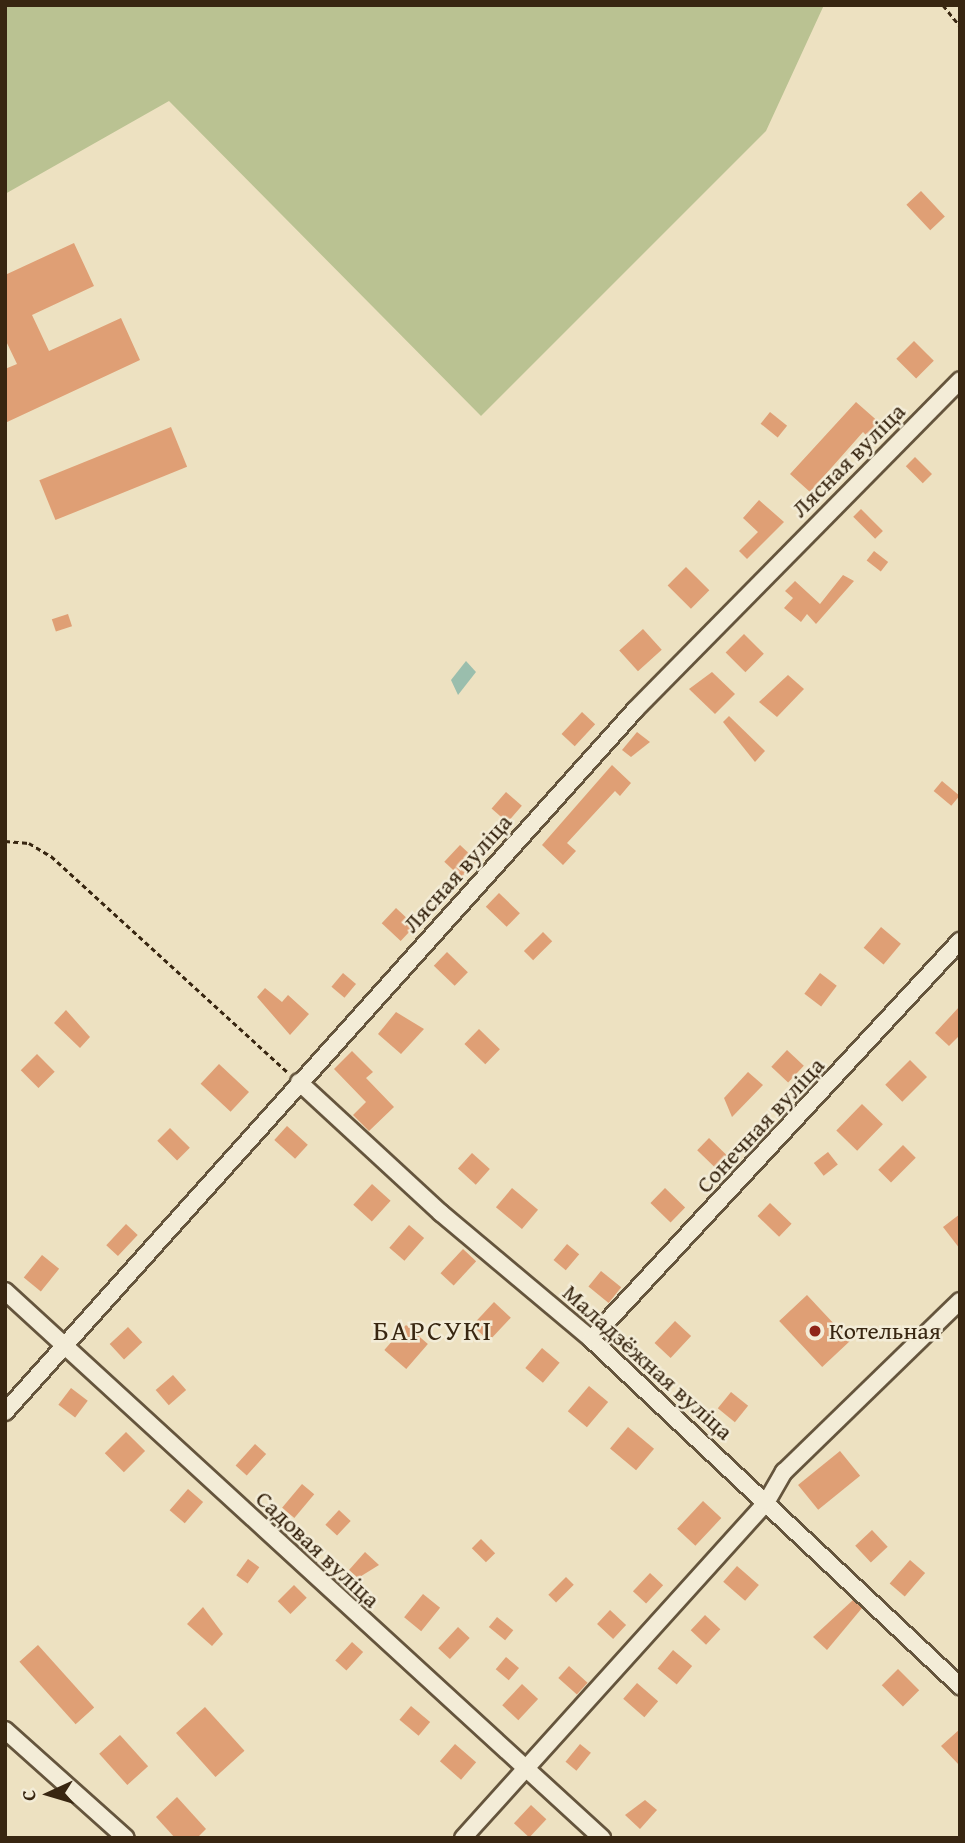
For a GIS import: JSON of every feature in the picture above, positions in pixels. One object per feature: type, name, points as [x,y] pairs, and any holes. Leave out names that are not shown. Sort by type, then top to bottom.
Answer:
[{"type":"street","name":"Лясная вуліца","points":[[5,1412],[635,710],[960,380]]},
{"type":"street","name":"Сонечная вуліца","points":[[591,1339],[960,941]]},
{"type":"street","name":"Маладзёжная вуліца","points":[[299,1082],[441,1213],[591,1339],[767,1501],[960,1686]]},
{"type":"street","name":"Садовая вуліца","points":[[5,1291],[602,1838]]},
{"type":"street","points":[[463,1838],[767,1501],[784,1472],[960,1301]]},
{"type":"street","points":[[5,1730],[126,1838]]},
{"type":"path","points":[[943,5],[960,26]]},
{"type":"path","points":[[5,841],[29,843],[51,856],[299,1082]]},
{"type":"shaded area","points":[[5,5],[824,5],[766,131],[481,416],[169,101],[5,194]]},
{"type":"shaded area","points":[[466,661],[476,672],[458,695],[451,680]]},
{"type":"building","points":[[921,191],[945,217],[930,230],[906,205]]},
{"type":"building","points":[[74,243],[94,286],[32,315],[49,351],[121,318],[140,360],[5,423],[5,369],[17,364],[5,339],[5,275]]},
{"type":"building","points":[[914,341],[934,361],[916,378],[896,359]]},
{"type":"building","points":[[856,402],[881,424],[869,438],[863,432],[810,492],[790,474]]},
{"type":"building","points":[[770,412],[787,426],[778,438],[761,424]]},
{"type":"building","points":[[171,427],[187,467],[55,520],[39,480]]},
{"type":"building","points":[[915,457],[932,474],[923,483],[906,466]]},
{"type":"building","points":[[759,500],[784,522],[747,559],[739,551],[758,532],[743,518]]},
{"type":"building","points":[[861,509],[883,531],[875,539],[853,517]]},
{"type":"building","points":[[874,551],[888,562],[881,572],[867,560]]},
{"type":"building","points":[[686,567],[709,590],[691,609],[668,585]]},
{"type":"building","points":[[843,575],[854,581],[816,624],[807,614],[801,622],[784,608],[793,598],[785,591],[795,581],[820,604]]},
{"type":"building","points":[[68,614],[72,626],[56,632],[52,619]]},
{"type":"building","points":[[643,629],[662,650],[638,671],[619,650]]},
{"type":"building","points":[[744,634],[764,654],[745,672],[726,652]]},
{"type":"building","points":[[712,672],[735,694],[715,714],[689,689]]},
{"type":"building","points":[[788,675],[804,689],[777,717],[759,702]]},
{"type":"building","points":[[582,712],[595,724],[575,746],[562,734]]},
{"type":"building","points":[[729,716],[765,751],[755,762],[723,722]]},
{"type":"building","points":[[637,732],[650,742],[631,757],[622,750]]},
{"type":"building","points":[[612,765],[631,783],[620,796],[615,791],[567,843],[576,851],[563,865],[542,845]]},
{"type":"building","points":[[942,781],[960,796],[951,806],[934,791]]},
{"type":"building","points":[[506,792],[522,806],[507,822],[492,809]]},
{"type":"building","points":[[460,845],[477,861],[461,878],[444,862]]},
{"type":"building","points":[[499,893],[520,913],[507,927],[486,907]]},
{"type":"building","points":[[396,908],[415,926],[401,941],[382,923]]},
{"type":"building","points":[[881,927],[901,944],[884,964],[864,948]]},
{"type":"building","points":[[543,932],[552,941],[533,960],[524,951]]},
{"type":"building","points":[[447,952],[468,972],[455,986],[434,966]]},
{"type":"building","points":[[343,973],[356,984],[344,998],[331,987]]},
{"type":"building","points":[[820,973],[837,986],[821,1006],[804,994]]},
{"type":"building","points":[[265,988],[282,1002],[288,995],[309,1014],[290,1035],[257,997]]},
{"type":"building","points":[[960,1006],[960,1035],[949,1046],[935,1033]]},
{"type":"building","points":[[66,1010],[90,1037],[80,1048],[54,1023]]},
{"type":"building","points":[[396,1012],[424,1029],[401,1054],[378,1034]]},
{"type":"building","points":[[479,1029],[500,1049],[485,1064],[464,1044]]},
{"type":"building","points":[[787,1050],[804,1066],[788,1083],[771,1067]]},
{"type":"building","points":[[352,1051],[373,1072],[366,1078],[394,1107],[369,1131],[353,1115],[366,1102],[334,1069]]},
{"type":"building","points":[[37,1054],[55,1072],[38,1088],[21,1070]]},
{"type":"building","points":[[910,1060],[927,1077],[902,1102],[885,1085]]},
{"type":"building","points":[[219,1064],[249,1092],[231,1112],[201,1084]]},
{"type":"building","points":[[748,1072],[763,1085],[732,1117],[724,1098]]},
{"type":"building","points":[[862,1104],[883,1124],[857,1151],[836,1131]]},
{"type":"building","points":[[287,1126],[308,1145],[295,1159],[274,1140]]},
{"type":"building","points":[[170,1128],[190,1148],[177,1161],[157,1141]]},
{"type":"building","points":[[709,1138],[729,1157],[717,1170],[697,1150]]},
{"type":"building","points":[[903,1145],[916,1158],[891,1182],[878,1170]]},
{"type":"building","points":[[828,1152],[838,1165],[824,1176],[814,1163]]},
{"type":"building","points":[[472,1153],[490,1169],[476,1185],[458,1169]]},
{"type":"building","points":[[372,1184],[391,1201],[372,1222],[353,1205]]},
{"type":"building","points":[[512,1188],[538,1210],[522,1229],[496,1207]]},
{"type":"building","points":[[665,1188],[685,1207],[671,1223],[650,1203]]},
{"type":"building","points":[[770,1203],[792,1224],[779,1237],[757,1216]]},
{"type":"building","points":[[960,1214],[960,1249],[943,1227]]},
{"type":"building","points":[[126,1224],[138,1235],[118,1256],[106,1245]]},
{"type":"building","points":[[409,1225],[424,1238],[404,1261],[389,1248]]},
{"type":"building","points":[[567,1244],[579,1254],[566,1270],[554,1260]]},
{"type":"building","points":[[463,1249],[476,1261],[454,1285],[440,1273]]},
{"type":"building","points":[[42,1255],[59,1269],[41,1291],[24,1278]]},
{"type":"building","points":[[601,1271],[621,1287],[609,1303],[588,1287]]},
{"type":"building","name":"Котельная","points":[[807,1295],[850,1341],[822,1367],[779,1321]]},
{"type":"building","points":[[494,1302],[511,1318],[489,1341],[472,1325]]},
{"type":"building","points":[[675,1321],[691,1336],[671,1358],[655,1343]]},
{"type":"building","points":[[406,1325],[428,1344],[406,1369],[384,1350]]},
{"type":"building","points":[[128,1327],[142,1342],[124,1359],[110,1344]]},
{"type":"building","points":[[542,1348],[560,1363],[543,1383],[525,1368]]},
{"type":"building","points":[[173,1375],[186,1390],[169,1405],[156,1390]]},
{"type":"building","points":[[589,1386],[608,1402],[587,1427],[568,1411]]},
{"type":"building","points":[[71,1388],[88,1401],[75,1417],[58,1405]]},
{"type":"building","points":[[731,1392],[748,1406],[735,1422],[718,1408]]},
{"type":"building","points":[[628,1427],[654,1449],[636,1470],[610,1448]]},
{"type":"building","points":[[126,1432],[145,1451],[124,1472],[105,1453]]},
{"type":"building","points":[[255,1444],[266,1454],[247,1476],[236,1466]]},
{"type":"building","points":[[840,1451],[860,1476],[818,1510],[798,1485]]},
{"type":"building","points":[[302,1484],[314,1494],[294,1518],[282,1508]]},
{"type":"building","points":[[188,1489],[203,1502],[185,1523],[170,1510]]},
{"type":"building","points":[[703,1501],[721,1518],[695,1546],[677,1529]]},
{"type":"building","points":[[339,1510],[351,1521],[337,1536],[325,1525]]},
{"type":"building","points":[[872,1530],[888,1547],[871,1563],[855,1546]]},
{"type":"building","points":[[481,1539],[495,1553],[486,1562],[472,1548]]},
{"type":"building","points":[[365,1552],[379,1565],[358,1578],[349,1570]]},
{"type":"building","points":[[248,1559],[259,1567],[248,1583],[236,1575]]},
{"type":"building","points":[[910,1560],[925,1573],[905,1597],[890,1583]]},
{"type":"building","points":[[737,1566],[759,1585],[745,1601],[723,1582]]},
{"type":"building","points":[[650,1573],[663,1585],[646,1604],[633,1591]]},
{"type":"building","points":[[566,1577],[574,1585],[556,1602],[548,1595]]},
{"type":"building","points":[[294,1585],[307,1598],[290,1614],[278,1601]]},
{"type":"building","points":[[423,1594],[440,1608],[421,1631],[404,1617]]},
{"type":"building","points":[[853,1600],[862,1608],[827,1650],[813,1637]]},
{"type":"building","points":[[203,1607],[223,1634],[212,1646],[187,1624]]},
{"type":"building","points":[[610,1610],[626,1625],[613,1639],[597,1624]]},
{"type":"building","points":[[705,1615],[720,1629],[706,1645],[691,1630]]},
{"type":"building","points":[[497,1617],[513,1630],[505,1640],[489,1627]]},
{"type":"building","points":[[458,1627],[470,1638],[450,1659],[438,1648]]},
{"type":"building","points":[[352,1642],[363,1652],[346,1671],[335,1661]]},
{"type":"building","points":[[38,1645],[94,1707],[76,1724],[19,1662]]},
{"type":"building","points":[[673,1650],[692,1666],[677,1684],[658,1668]]},
{"type":"building","points":[[506,1657],[519,1668],[509,1680],[496,1669]]},
{"type":"building","points":[[569,1666],[588,1683],[577,1695],[558,1678]]},
{"type":"building","points":[[898,1669],[919,1690],[903,1706],[882,1685]]},
{"type":"building","points":[[637,1683],[658,1701],[644,1717],[623,1699]]},
{"type":"building","points":[[522,1684],[538,1699],[518,1720],[502,1705]]},
{"type":"building","points":[[411,1706],[430,1722],[419,1736],[399,1720]]},
{"type":"building","points":[[205,1707],[244,1751],[215,1777],[176,1733]]},
{"type":"building","points":[[960,1729],[960,1766],[941,1746]]},
{"type":"building","points":[[120,1735],[148,1766],[127,1785],[99,1754]]},
{"type":"building","points":[[455,1744],[476,1762],[461,1780],[440,1761]]},
{"type":"building","points":[[580,1744],[591,1753],[576,1771],[566,1762]]},
{"type":"building","points":[[177,1797],[206,1829],[197,1838],[175,1838],[156,1817]]},
{"type":"building","points":[[645,1800],[657,1810],[640,1829],[625,1815]]},
{"type":"building","points":[[531,1805],[546,1819],[529,1838],[514,1823]]},
{"type":"place","name":"Котельная","points":[[815,1331]]},
{"type":"district","name":"БАРСУКІ","points":[[433,1330]]}]
